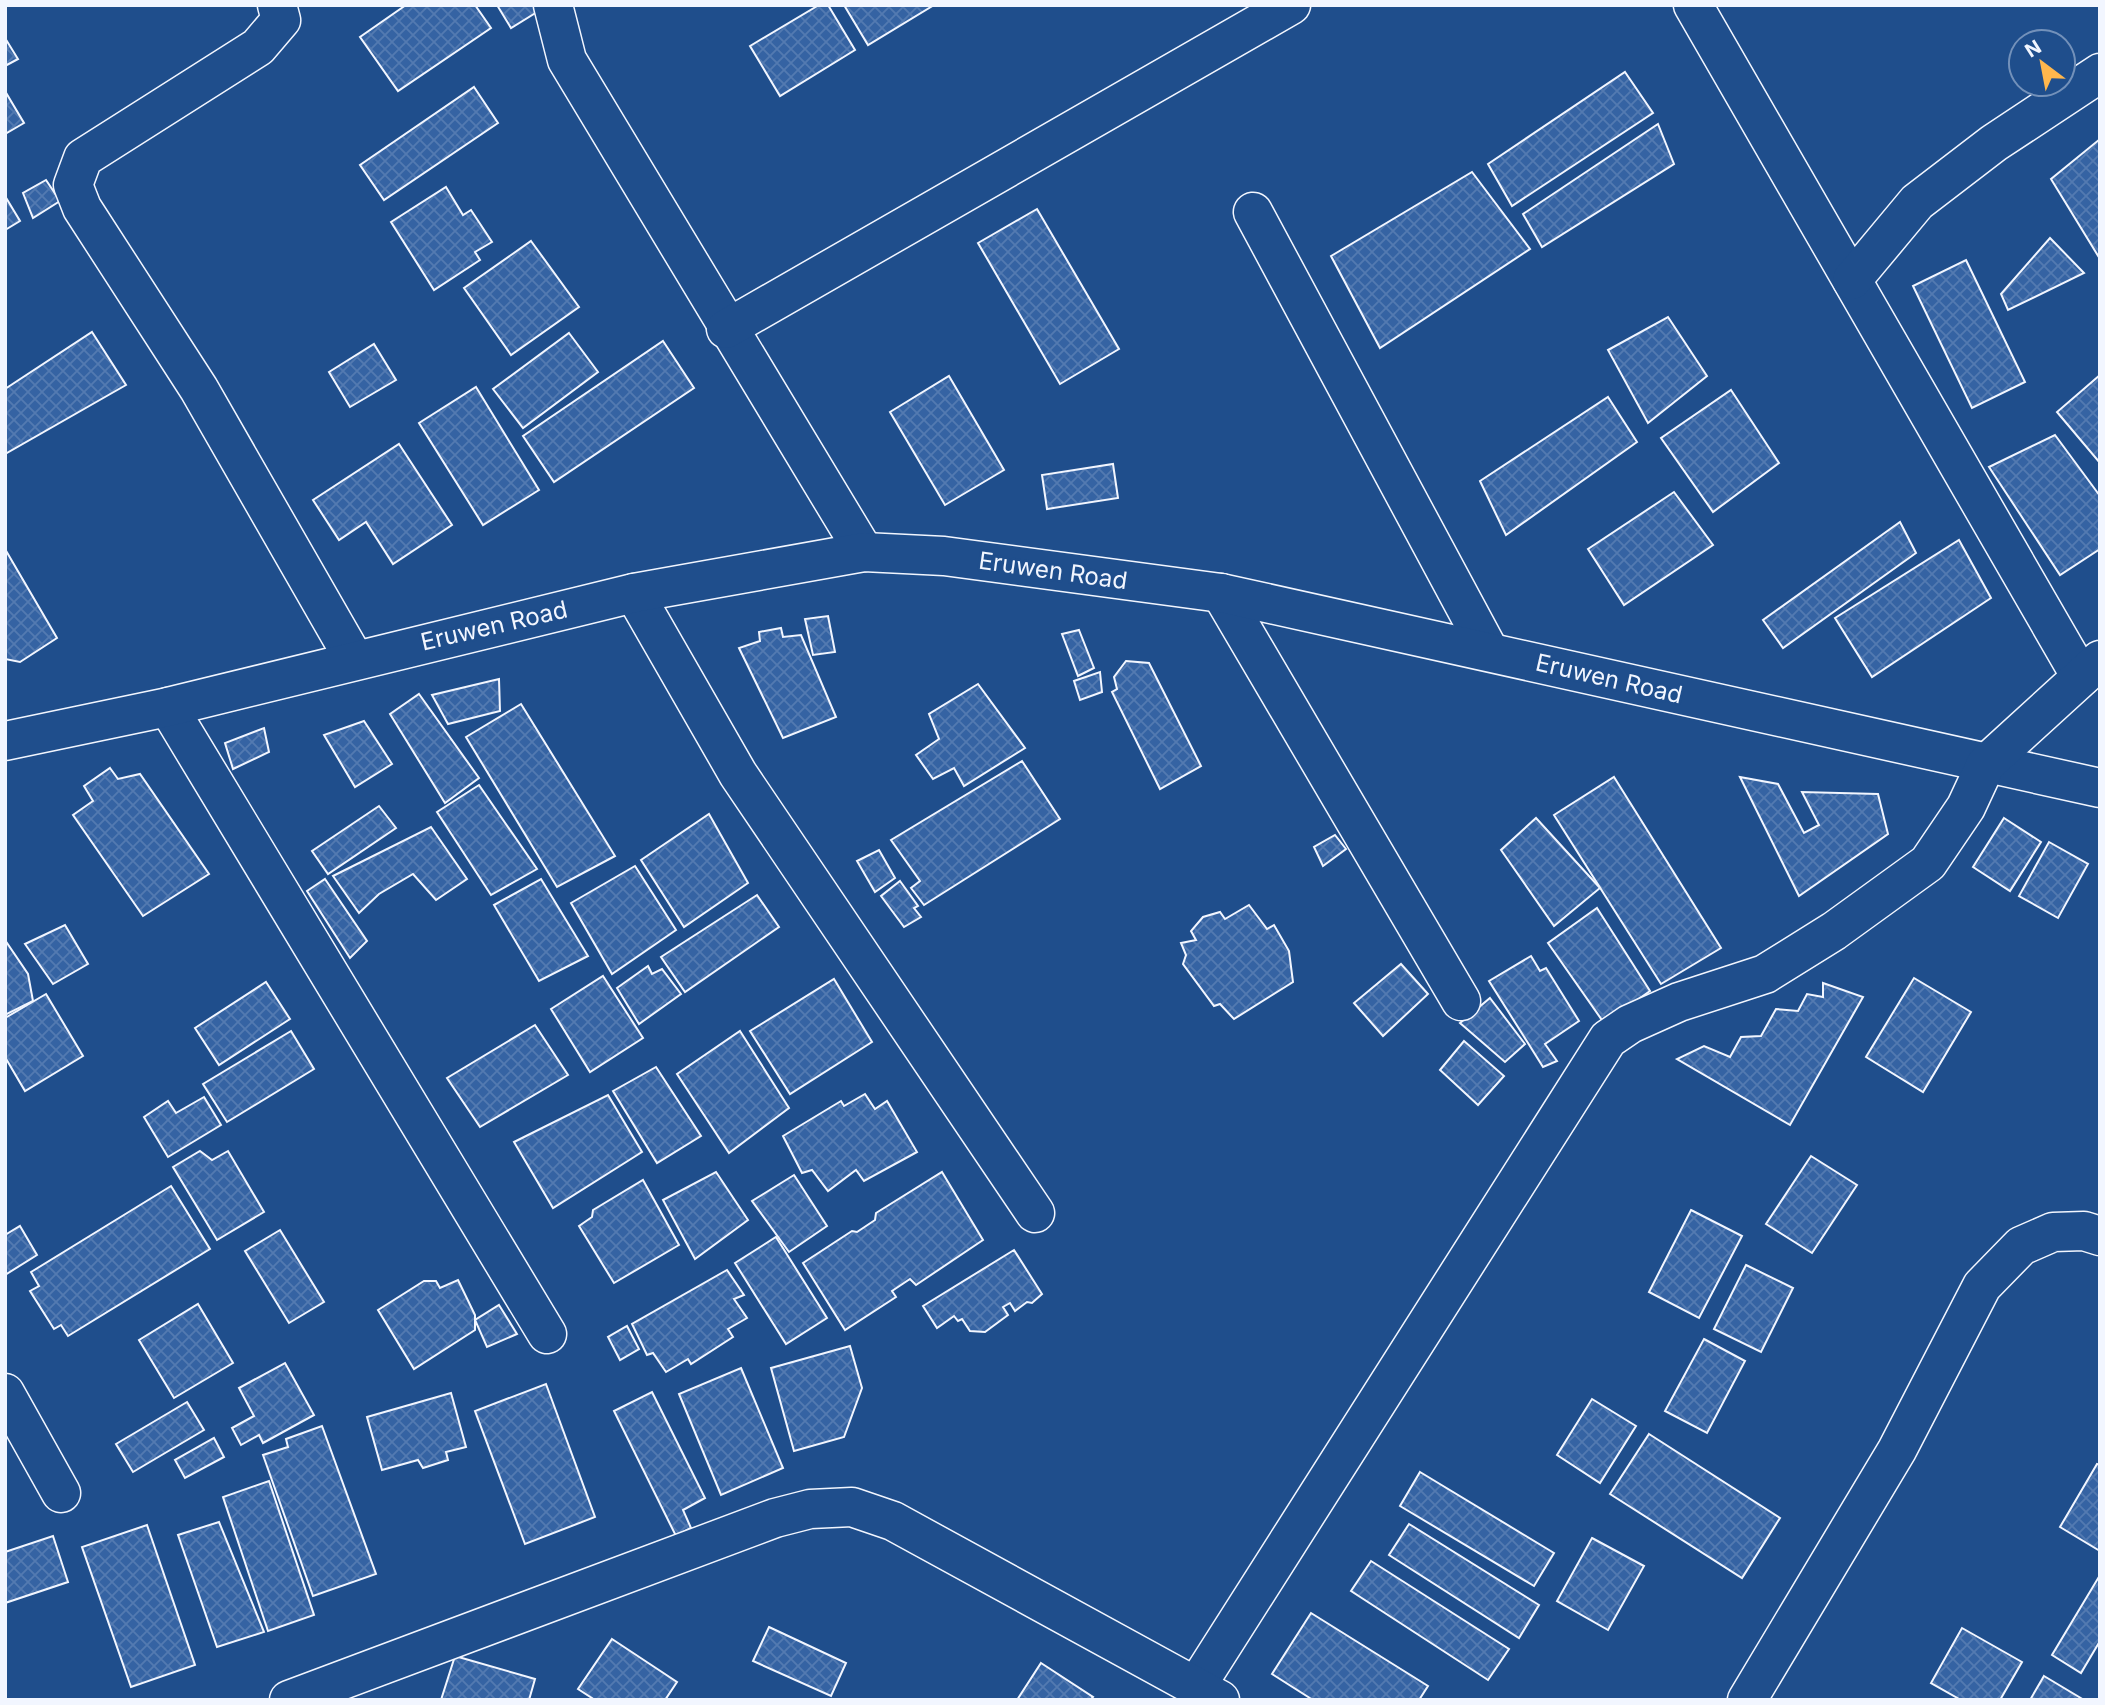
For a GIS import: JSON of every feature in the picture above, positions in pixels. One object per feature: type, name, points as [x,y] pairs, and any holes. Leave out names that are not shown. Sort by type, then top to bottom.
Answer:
[{"type":"street","points":[[277,5],[281,20],[258,47],[83,158],[73,185],[82,208],[199,389],[355,659]]},
{"type":"street","points":[[554,5],[568,60],[726,329],[864,552]]},
{"type":"street","points":[[726,329],[1291,5]]},
{"type":"street","points":[[289,1700],[775,1518],[810,1509],[852,1507],[893,1521],[1208,1692],[1608,1039],[1630,1024],[1679,1003],[1765,974],[1834,931],[1928,863],[1966,807],[1986,764],[2090,668],[1852,279],[1693,5]]},
{"type":"street","points":[[1852,279],[1917,202],[1994,143],[2100,73]]},
{"type":"street","points":[[1253,212],[1489,651]]},
{"type":"street","name":"Eruwen Road","points":[[5,741],[168,707],[355,659],[634,593],[864,552],[944,556],[1221,593],[2100,788]]},
{"type":"street","points":[[634,593],[738,774],[1035,1213]]},
{"type":"street","points":[[1221,593],[1461,1001]]},
{"type":"street","points":[[168,707],[547,1334]]},
{"type":"street","points":[[1747,1700],[1897,1450],[1982,1286],[2021,1246],[2053,1232],[2084,1231],[2100,1236]]},
{"type":"street","points":[[5,1393],[61,1493]]},
{"type":"building","points":[[406,5],[475,5],[491,28],[398,91],[360,37]]},
{"type":"building","points":[[497,5],[540,5],[542,9],[511,28]]},
{"type":"building","points":[[819,5],[828,5],[855,50],[780,96],[750,46]]},
{"type":"building","points":[[844,5],[934,5],[868,45]]},
{"type":"building","points":[[5,38],[18,59],[5,66]]},
{"type":"building","points":[[1625,72],[1653,113],[1512,206],[1488,164]]},
{"type":"building","points":[[474,87],[498,123],[384,200],[360,165]]},
{"type":"building","points":[[5,91],[24,123],[5,134]]},
{"type":"building","points":[[1658,124],[1674,164],[1542,247],[1523,214]]},
{"type":"building","points":[[2100,139],[2100,259],[2051,179]]},
{"type":"building","points":[[1472,172],[1530,249],[1380,348],[1331,256]]},
{"type":"building","points":[[46,180],[60,201],[33,218],[23,193]]},
{"type":"building","points":[[446,187],[463,215],[471,210],[492,242],[475,252],[480,260],[434,290],[391,222]]},
{"type":"building","points":[[5,196],[20,221],[5,230]]},
{"type":"building","points":[[1037,209],[1119,349],[1060,384],[978,243]]},
{"type":"building","points":[[2050,238],[2084,273],[2008,310],[2001,294]]},
{"type":"building","points":[[531,241],[579,307],[511,355],[464,288]]},
{"type":"building","points":[[1966,260],[2025,382],[1972,408],[1913,286]]},
{"type":"building","points":[[1668,317],[1707,376],[1648,423],[1608,350]]},
{"type":"building","points":[[92,332],[126,385],[5,454],[5,389]]},
{"type":"building","points":[[569,333],[598,372],[523,428],[493,389]]},
{"type":"building","points":[[663,341],[694,388],[554,482],[523,436]]},
{"type":"building","points":[[374,344],[396,380],[350,407],[329,372]]},
{"type":"building","points":[[2100,375],[2100,463],[2057,412]]},
{"type":"building","points":[[949,376],[1004,470],[945,505],[890,412]]},
{"type":"building","points":[[476,387],[539,490],[483,525],[419,423]]},
{"type":"building","points":[[1731,390],[1779,463],[1713,512],[1661,438]]},
{"type":"building","points":[[1608,397],[1637,442],[1506,535],[1480,481]]},
{"type":"building","points":[[2055,435],[2100,496],[2100,549],[2060,575],[1989,467]]},
{"type":"building","points":[[399,444],[452,525],[393,564],[366,522],[339,540],[313,500]]},
{"type":"building","points":[[1113,464],[1118,498],[1047,509],[1042,475]]},
{"type":"building","points":[[1674,492],[1713,545],[1624,605],[1588,549]]},
{"type":"building","points":[[1900,522],[1916,553],[1783,648],[1763,620]]},
{"type":"building","points":[[1959,540],[1991,598],[1872,677],[1835,618]]},
{"type":"building","points":[[5,549],[57,638],[20,662],[5,659]]},
{"type":"building","points":[[828,616],[835,652],[813,655],[805,619]]},
{"type":"building","points":[[781,628],[783,637],[801,635],[836,717],[783,738],[739,648],[760,641],[759,632]]},
{"type":"building","points":[[1079,630],[1094,668],[1078,676],[1062,634]]},
{"type":"building","points":[[1126,661],[1149,663],[1201,766],[1160,789],[1112,692],[1117,689],[1114,677]]},
{"type":"building","points":[[1100,672],[1102,692],[1080,700],[1074,681]]},
{"type":"building","points":[[499,679],[500,711],[448,724],[432,695]]},
{"type":"building","points":[[978,684],[1025,748],[964,786],[954,768],[933,779],[916,755],[939,739],[929,714]]},
{"type":"building","points":[[419,694],[479,778],[445,803],[390,714]]},
{"type":"building","points":[[521,704],[615,856],[557,887],[466,737]]},
{"type":"building","points":[[364,721],[392,764],[355,787],[324,735]]},
{"type":"building","points":[[264,728],[269,752],[233,769],[225,743]]},
{"type":"building","points":[[1022,761],[1060,819],[924,905],[911,888],[920,881],[891,840]]},
{"type":"building","points":[[110,768],[118,779],[140,774],[209,874],[143,916],[73,815],[93,801],[84,786]]},
{"type":"building","points":[[1614,777],[1721,948],[1661,984],[1554,815]]},
{"type":"building","points":[[1740,777],[1778,784],[1804,833],[1819,825],[1802,792],[1878,794],[1888,834],[1799,896]]},
{"type":"building","points":[[479,785],[537,869],[491,895],[437,812]]},
{"type":"building","points":[[379,806],[396,828],[328,874],[312,851]]},
{"type":"building","points":[[709,814],[748,883],[684,927],[641,860]]},
{"type":"building","points":[[1536,818],[1600,888],[1554,926],[1501,850]]},
{"type":"building","points":[[2004,818],[2041,842],[2010,891],[1973,867]]},
{"type":"building","points":[[431,827],[467,879],[436,900],[413,874],[379,894],[359,913],[333,876]]},
{"type":"building","points":[[1335,835],[1346,849],[1323,866],[1314,847]]},
{"type":"building","points":[[2049,842],[2088,864],[2058,918],[2019,896]]},
{"type":"building","points":[[879,850],[895,878],[875,892],[857,861]]},
{"type":"building","points":[[635,866],[676,930],[612,974],[571,903]]},
{"type":"building","points":[[325,879],[367,941],[350,958],[307,891]]},
{"type":"building","points":[[541,879],[588,956],[539,981],[494,905]]},
{"type":"building","points":[[900,881],[918,906],[914,908],[921,917],[904,927],[881,896]]},
{"type":"building","points":[[757,895],[779,927],[685,992],[661,957]]},
{"type":"building","points":[[1249,905],[1267,929],[1274,925],[1289,951],[1293,982],[1234,1019],[1220,1004],[1214,1006],[1183,964],[1186,955],[1181,943],[1196,940],[1191,931],[1203,917],[1220,912],[1225,919]]},
{"type":"building","points":[[1597,908],[1650,991],[1604,1023],[1548,943]]},
{"type":"building","points":[[65,925],[88,964],[53,984],[25,944]]},
{"type":"building","points":[[5,940],[28,974],[33,1001],[5,1015]]},
{"type":"building","points":[[1531,956],[1540,971],[1546,968],[1579,1021],[1545,1044],[1557,1061],[1543,1067],[1489,981]]},
{"type":"building","points":[[1401,964],[1428,994],[1383,1036],[1354,1003]]},
{"type":"building","points":[[648,966],[652,974],[662,969],[681,994],[639,1024],[617,988]]},
{"type":"building","points":[[603,976],[643,1038],[590,1072],[551,1009]]},
{"type":"building","points":[[1914,978],[1971,1012],[1923,1092],[1866,1057]]},
{"type":"building","points":[[834,979],[872,1042],[790,1094],[750,1031]]},
{"type":"building","points":[[266,982],[290,1019],[219,1065],[195,1028]]},
{"type":"building","points":[[1823,983],[1863,997],[1790,1125],[1677,1059],[1704,1046],[1730,1057],[1741,1037],[1761,1036],[1776,1009],[1798,1011],[1807,994],[1823,997]]},
{"type":"building","points":[[46,994],[83,1056],[25,1091],[5,1057],[5,1018]]},
{"type":"building","points":[[1490,998],[1525,1044],[1505,1062],[1460,1023]]},
{"type":"building","points":[[535,1025],[568,1075],[480,1127],[447,1078]]},
{"type":"building","points":[[291,1031],[314,1069],[227,1122],[203,1084]]},
{"type":"building","points":[[740,1031],[789,1108],[729,1153],[677,1074]]},
{"type":"building","points":[[1464,1041],[1504,1076],[1478,1105],[1440,1070]]},
{"type":"building","points":[[656,1067],[701,1136],[657,1163],[613,1091]]},
{"type":"building","points":[[865,1094],[875,1109],[887,1101],[917,1152],[864,1181],[856,1170],[828,1191],[812,1170],[802,1173],[783,1136],[841,1101],[844,1106]]},
{"type":"building","points":[[608,1095],[642,1152],[553,1208],[514,1142]]},
{"type":"building","points":[[204,1097],[221,1125],[168,1157],[144,1117],[168,1101],[176,1113]]},
{"type":"building","points":[[200,1151],[212,1160],[228,1151],[264,1212],[217,1240],[173,1167]]},
{"type":"building","points":[[1811,1156],[1857,1185],[1812,1253],[1766,1224]]},
{"type":"building","points":[[716,1172],[748,1220],[695,1259],[663,1200]]},
{"type":"building","points":[[942,1172],[983,1240],[916,1285],[910,1279],[892,1291],[896,1297],[845,1330],[803,1263],[852,1231],[857,1232],[875,1220],[876,1213]]},
{"type":"building","points":[[794,1175],[827,1226],[789,1252],[752,1201]]},
{"type":"building","points":[[643,1180],[679,1245],[614,1283],[579,1226],[592,1217],[593,1210]]},
{"type":"building","points":[[171,1186],[210,1249],[68,1336],[61,1325],[54,1329],[30,1291],[39,1286],[31,1272]]},
{"type":"building","points":[[1691,1210],[1742,1236],[1699,1318],[1649,1292]]},
{"type":"building","points":[[20,1226],[37,1255],[5,1275],[5,1235]]},
{"type":"building","points":[[280,1230],[324,1302],[289,1323],[245,1251]]},
{"type":"building","points":[[776,1237],[827,1318],[786,1344],[735,1263]]},
{"type":"building","points":[[1014,1250],[1042,1294],[1032,1303],[1027,1302],[1015,1311],[1010,1303],[1003,1307],[1008,1315],[985,1332],[970,1331],[962,1319],[958,1321],[954,1316],[937,1328],[923,1306]]},
{"type":"building","points":[[1746,1265],[1793,1288],[1761,1352],[1714,1329]]},
{"type":"building","points":[[727,1270],[744,1295],[734,1299],[747,1318],[728,1329],[733,1337],[691,1364],[688,1359],[666,1372],[653,1353],[647,1355],[632,1324]]},
{"type":"building","points":[[458,1280],[475,1315],[475,1330],[414,1369],[378,1310],[424,1281],[436,1281],[440,1288]]},
{"type":"building","points":[[198,1304],[233,1363],[174,1398],[139,1340]]},
{"type":"building","points":[[499,1305],[517,1334],[487,1347],[475,1320]]},
{"type":"building","points":[[627,1326],[639,1349],[620,1360],[608,1337]]},
{"type":"building","points":[[1704,1339],[1745,1361],[1707,1433],[1665,1411]]},
{"type":"building","points":[[850,1346],[862,1388],[844,1437],[794,1451],[771,1368]]},
{"type":"building","points":[[285,1363],[314,1415],[263,1443],[259,1435],[241,1445],[232,1428],[254,1416],[239,1388]]},
{"type":"building","points":[[741,1368],[783,1468],[721,1495],[679,1394]]},
{"type":"building","points":[[546,1384],[595,1517],[525,1544],[475,1411]]},
{"type":"building","points":[[652,1392],[705,1498],[683,1510],[691,1528],[676,1536],[614,1411]]},
{"type":"building","points":[[451,1393],[466,1447],[446,1452],[448,1460],[423,1468],[418,1460],[382,1470],[367,1417]]},
{"type":"building","points":[[1592,1399],[1636,1426],[1600,1483],[1557,1455]]},
{"type":"building","points":[[187,1402],[204,1430],[133,1472],[116,1444]]},
{"type":"building","points":[[322,1426],[376,1574],[313,1596],[263,1455],[288,1447],[286,1439]]},
{"type":"building","points":[[1649,1434],[1780,1518],[1742,1578],[1610,1494]]},
{"type":"building","points":[[214,1438],[224,1457],[185,1478],[175,1460]]},
{"type":"building","points":[[2097,1464],[2100,1465],[2100,1551],[2060,1527]]},
{"type":"building","points":[[1420,1472],[1554,1553],[1534,1586],[1400,1506]]},
{"type":"building","points":[[269,1481],[314,1615],[268,1631],[223,1497]]},
{"type":"building","points":[[219,1522],[264,1632],[217,1647],[178,1535]]},
{"type":"building","points":[[1409,1524],[1539,1605],[1519,1638],[1389,1555]]},
{"type":"building","points":[[147,1525],[195,1665],[131,1687],[82,1547]]},
{"type":"building","points":[[53,1536],[68,1582],[5,1603],[5,1552]]},
{"type":"building","points":[[1592,1538],[1644,1566],[1608,1630],[1557,1601]]},
{"type":"building","points":[[1371,1561],[1509,1649],[1488,1680],[1351,1591]]},
{"type":"building","points":[[2100,1575],[2100,1641],[2081,1673],[2052,1655]]},
{"type":"building","points":[[1311,1613],[1428,1686],[1419,1700],[1313,1700],[1272,1674]]},
{"type":"building","points":[[769,1627],[846,1663],[831,1696],[753,1661]]},
{"type":"building","points":[[1962,1628],[2022,1662],[2000,1700],[1961,1700],[1931,1683]]},
{"type":"building","points":[[612,1639],[677,1682],[665,1700],[595,1700],[578,1689]]},
{"type":"building","points":[[455,1656],[535,1679],[529,1700],[441,1700]]},
{"type":"building","points":[[1041,1663],[1093,1697],[1090,1700],[1017,1700]]},
{"type":"building","points":[[2044,1676],[2084,1700],[2030,1700]]}]
